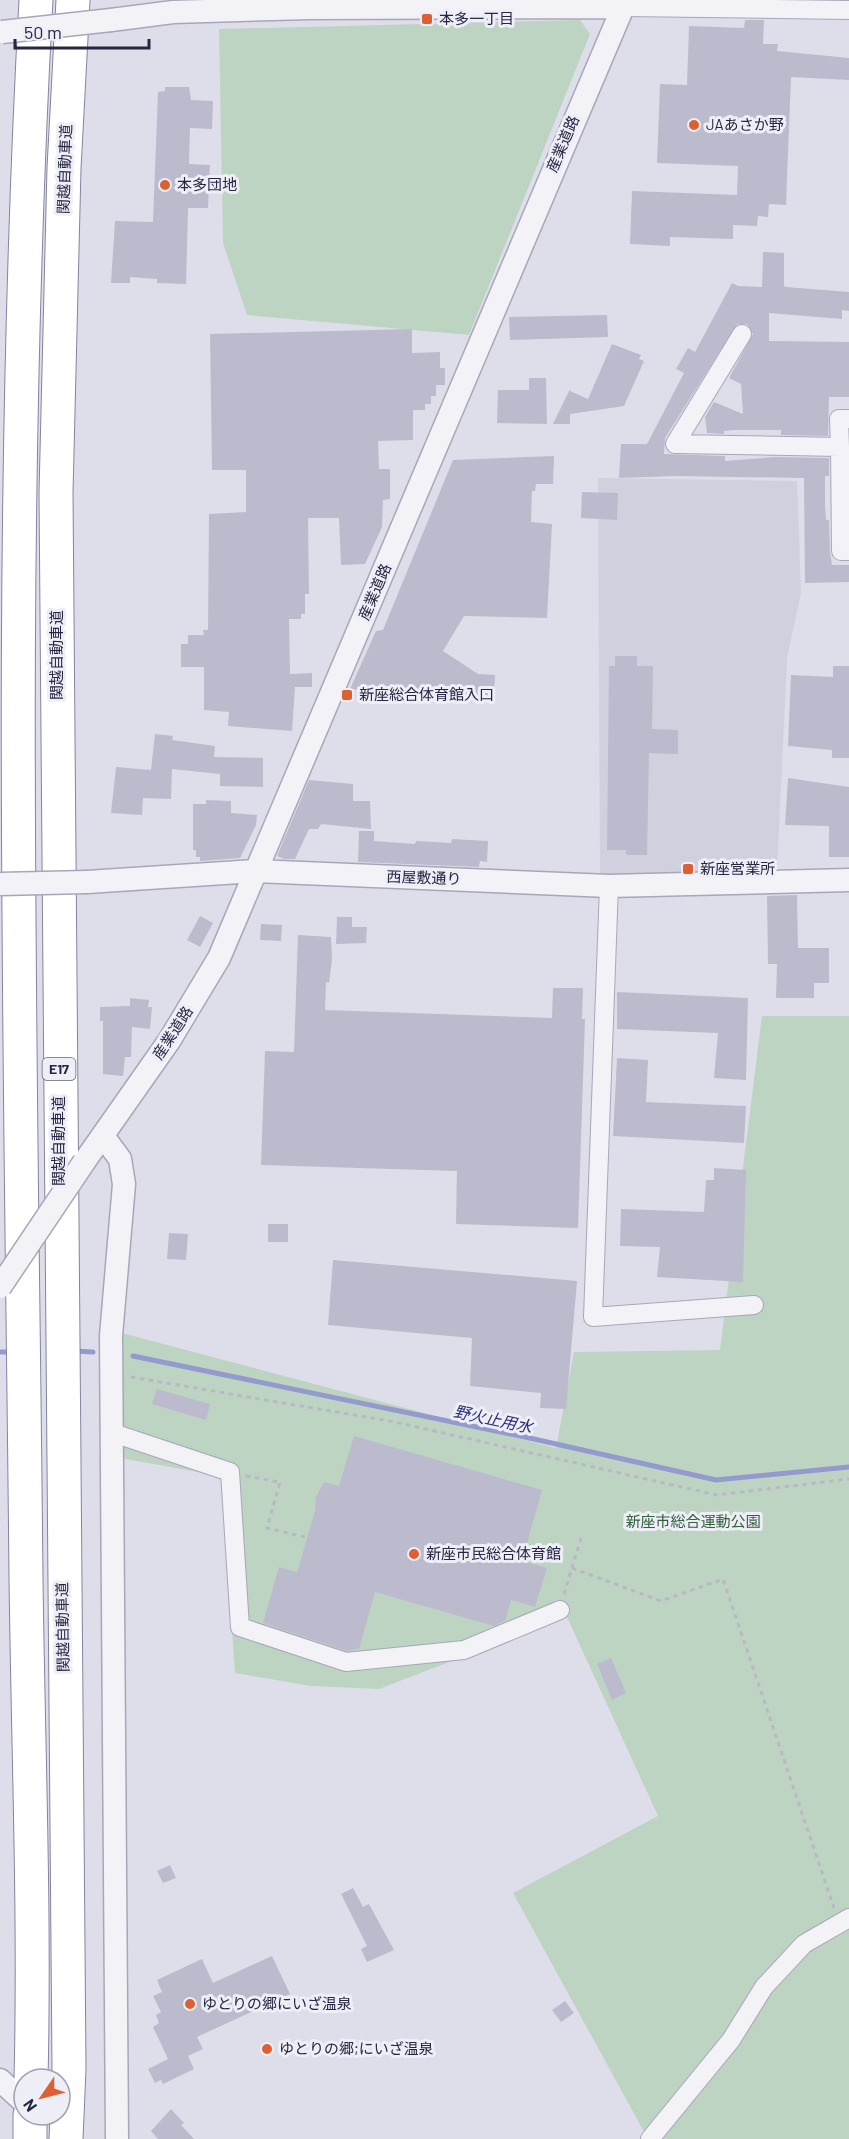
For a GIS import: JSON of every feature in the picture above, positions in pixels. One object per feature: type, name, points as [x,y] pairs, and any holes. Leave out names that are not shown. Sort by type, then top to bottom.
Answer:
[{"type":"highway","name":"E17","points":[[31,2067],[18,522],[27,167],[36,0]]},
{"type":"highway","name":"関越自動車道","points":[[65,2139],[69,2069],[56,493],[64,168],[73,0]]},
{"type":"street","points":[[1,32],[173,12],[310,4],[624,3],[849,10]]},
{"type":"street","name":"産業道路","points":[[0,1287],[191,1007],[219,958],[624,3]]},
{"type":"street","points":[[742,334],[675,444],[840,447]]},
{"type":"street","points":[[849,419],[839,419],[845,485],[841,551],[849,551]]},
{"type":"street","name":"西屋敷通り","points":[[0,884],[87,882],[255,871],[609,886],[849,880]]},
{"type":"street","points":[[609,886],[593,1317],[754,1305]]},
{"type":"street","points":[[104,1136],[120,1159],[124,1184],[111,1336],[110,1432],[117,2139]]},
{"type":"street","points":[[110,1432],[230,1472],[240,1627],[346,1662],[464,1650],[560,1610]]},
{"type":"street","points":[[650,2139],[731,2040],[764,1987],[804,1944],[844,1921]]},
{"type":"street","points":[[0,2080],[12,2091]]},
{"type":"street","points":[[52,2127],[65,2139]]},
{"type":"path","points":[[111,1373],[395,1422],[717,1495],[849,1479]]},
{"type":"path","points":[[230,1472],[280,1482],[267,1528],[305,1537]]},
{"type":"path","points":[[560,1610],[580,1538]]},
{"type":"path","points":[[572,1568],[661,1601],[723,1579],[844,1921]]},
{"type":"shaded area","points":[[598,478],[797,481],[801,593],[787,658],[777,872],[600,875]]},
{"type":"green space","points":[[580,20],[590,34],[469,335],[247,315],[223,243],[219,29]]},
{"type":"green space","name":"新座市総合運動公園","points":[[762,1016],[849,1016],[849,2139],[648,2139],[513,1893],[658,1816],[567,1617],[379,1689],[311,1686],[235,1673],[221,1476],[120,1458],[122,1333],[556,1448],[574,1352],[720,1350]]},
{"type":"building","points":[[745,20],[764,20],[763,44],[778,44],[777,51],[849,58],[849,80],[791,77],[786,205],[769,204],[768,217],[758,216],[757,226],[733,225],[733,239],[670,237],[670,246],[630,244],[632,191],[737,195],[738,166],[657,163],[660,84],[687,85],[689,26],[744,28]]},
{"type":"building","name":"本多団地","points":[[165,87],[189,87],[191,100],[213,101],[212,129],[190,128],[189,164],[210,165],[208,208],[188,208],[186,284],[157,283],[157,279],[130,277],[130,283],[111,283],[115,221],[153,222],[158,92],[165,91]]},
{"type":"building","points":[[763,252],[784,253],[784,286],[786,287],[849,292],[849,311],[842,310],[842,319],[769,313],[769,341],[849,342],[849,397],[829,397],[828,436],[781,435],[781,430],[733,430],[724,431],[724,434],[707,433],[705,417],[714,402],[743,414],[741,384],[729,378],[753,334],[747,324],[737,324],[665,438],[664,454],[725,456],[725,461],[776,457],[829,458],[829,476],[825,476],[825,505],[826,520],[829,520],[832,565],[849,565],[849,582],[805,583],[804,478],[675,476],[619,478],[621,444],[647,444],[684,373],[676,369],[688,348],[695,352],[732,283],[738,286],[762,287]]},
{"type":"building","points":[[607,315],[608,337],[510,340],[509,317]]},
{"type":"building","points":[[412,329],[412,353],[440,352],[440,368],[445,368],[445,385],[436,385],[436,396],[431,396],[431,404],[425,404],[425,410],[413,410],[413,440],[378,441],[379,469],[390,469],[390,499],[383,500],[382,527],[365,564],[341,565],[339,518],[308,518],[309,594],[305,594],[305,614],[301,614],[301,619],[289,619],[290,674],[312,673],[312,687],[295,687],[292,731],[228,726],[229,712],[204,710],[204,667],[181,667],[181,644],[188,644],[188,635],[204,635],[203,630],[208,630],[209,514],[246,512],[246,470],[212,470],[210,334]]},
{"type":"building","points":[[612,344],[641,355],[639,359],[644,361],[624,406],[570,414],[570,424],[553,424],[570,389],[588,399]]},
{"type":"building","points":[[529,378],[546,378],[547,424],[497,423],[498,390],[529,390]]},
{"type":"building","points":[[554,456],[553,484],[536,484],[535,491],[532,491],[531,522],[552,524],[547,618],[464,616],[443,651],[478,674],[495,675],[494,701],[350,689],[376,631],[383,630],[453,460]]},
{"type":"building","points":[[582,492],[618,493],[617,520],[581,518]]},
{"type":"building","points":[[615,656],[637,656],[637,666],[653,666],[652,729],[678,730],[678,754],[649,753],[647,855],[626,855],[626,850],[607,850],[609,666],[615,666]]},
{"type":"building","points":[[833,666],[849,666],[849,758],[832,758],[832,750],[788,746],[791,675],[833,677]]},
{"type":"building","points":[[155,734],[173,736],[172,740],[215,746],[214,757],[263,758],[263,787],[220,786],[220,774],[172,769],[171,799],[143,798],[142,815],[111,813],[116,767],[151,770]]},
{"type":"building","points":[[788,778],[849,787],[849,857],[829,857],[829,826],[785,825]]},
{"type":"building","points":[[309,780],[353,784],[353,801],[370,801],[371,829],[321,824],[318,829],[309,829],[295,859],[284,859],[277,856]]},
{"type":"building","points":[[206,800],[231,801],[231,813],[257,815],[256,825],[240,858],[200,861],[200,857],[196,857],[196,850],[193,850],[193,804],[206,804]]},
{"type":"building","points":[[359,831],[374,831],[374,841],[415,844],[416,841],[451,843],[452,839],[488,841],[487,862],[480,861],[479,867],[358,862]]},
{"type":"building","points":[[797,895],[798,948],[829,948],[829,983],[814,983],[814,998],[776,998],[777,964],[768,964],[767,896]]},
{"type":"building","points":[[200,916],[213,923],[200,947],[187,940]]},
{"type":"building","points":[[337,917],[352,917],[352,927],[367,927],[366,943],[336,944]]},
{"type":"building","points":[[261,924],[282,925],[281,941],[260,940]]},
{"type":"building","points":[[298,935],[331,937],[332,959],[329,983],[326,982],[325,1010],[552,1018],[553,988],[583,988],[582,1019],[585,1019],[578,1228],[456,1224],[457,1171],[261,1165],[265,1051],[294,1052]]},
{"type":"building","points":[[617,992],[748,998],[746,1080],[714,1078],[718,1033],[617,1029]]},
{"type":"building","points":[[130,998],[149,1000],[148,1007],[152,1007],[150,1029],[132,1027],[131,1057],[125,1057],[123,1076],[103,1074],[103,1021],[100,1021],[100,1007],[130,1006]]},
{"type":"building","points":[[617,1058],[648,1060],[646,1102],[746,1106],[744,1143],[613,1136]]},
{"type":"building","points":[[714,1168],[746,1170],[743,1282],[657,1277],[660,1247],[620,1246],[621,1209],[704,1212],[706,1180],[714,1180]]},
{"type":"building","points":[[268,1224],[288,1224],[288,1242],[268,1242]]},
{"type":"building","points":[[169,1233],[188,1234],[186,1260],[167,1259]]},
{"type":"building","points":[[333,1260],[577,1281],[566,1409],[540,1408],[541,1393],[470,1386],[472,1338],[328,1325]]},
{"type":"building","points":[[157,1389],[210,1404],[206,1420],[152,1404]]},
{"type":"building","name":"新座市民総合体育館","points":[[354,1436],[542,1490],[522,1561],[547,1568],[535,1607],[511,1600],[505,1621],[494,1626],[375,1592],[359,1649],[347,1651],[263,1623],[279,1567],[297,1572],[315,1511],[316,1497],[324,1482],[339,1486]]},
{"type":"building","points":[[611,1658],[626,1693],[612,1700],[597,1664]]},
{"type":"building","points":[[170,1865],[176,1878],[163,1883],[157,1871]]},
{"type":"building","points":[[353,1888],[363,1907],[369,1904],[394,1950],[367,1962],[361,1949],[367,1946],[341,1894]]},
{"type":"building","points":[[272,1956],[290,1994],[197,2037],[203,2049],[188,2056],[194,2069],[163,2084],[161,2080],[155,2083],[148,2069],[168,2059],[153,2027],[159,2023],[156,2015],[161,2012],[153,1996],[162,1992],[157,1980],[202,1959],[213,1983]]},
{"type":"building","points":[[565,2001],[574,2013],[561,2022],[552,2010]]},
{"type":"building","points":[[171,2109],[194,2139],[158,2139],[151,2131]]},
{"type":"waterway","name":"野火止用水","points":[[74,1351],[93,1352]]},
{"type":"waterway","name":"野火止用水","points":[[0,1352],[13,1352]]},
{"type":"waterway","name":"野火止用水","points":[[133,1356],[525,1437],[716,1480],[849,1467]]},
{"type":"place","name":"本多一丁目","points":[[427,19]]},
{"type":"place","name":"JAあさか野","points":[[694,125]]},
{"type":"place","name":"本多団地","points":[[165,185]]},
{"type":"place","name":"新座総合体育館入口","points":[[347,695]]},
{"type":"place","name":"新座営業所","points":[[688,869]]},
{"type":"place","name":"新座市民総合体育館","points":[[414,1554]]},
{"type":"place","name":"ゆとりの郷にいざ温泉","points":[[190,2004]]},
{"type":"place","name":"ゆとりの郷;にいざ温泉","points":[[267,2049]]}]
